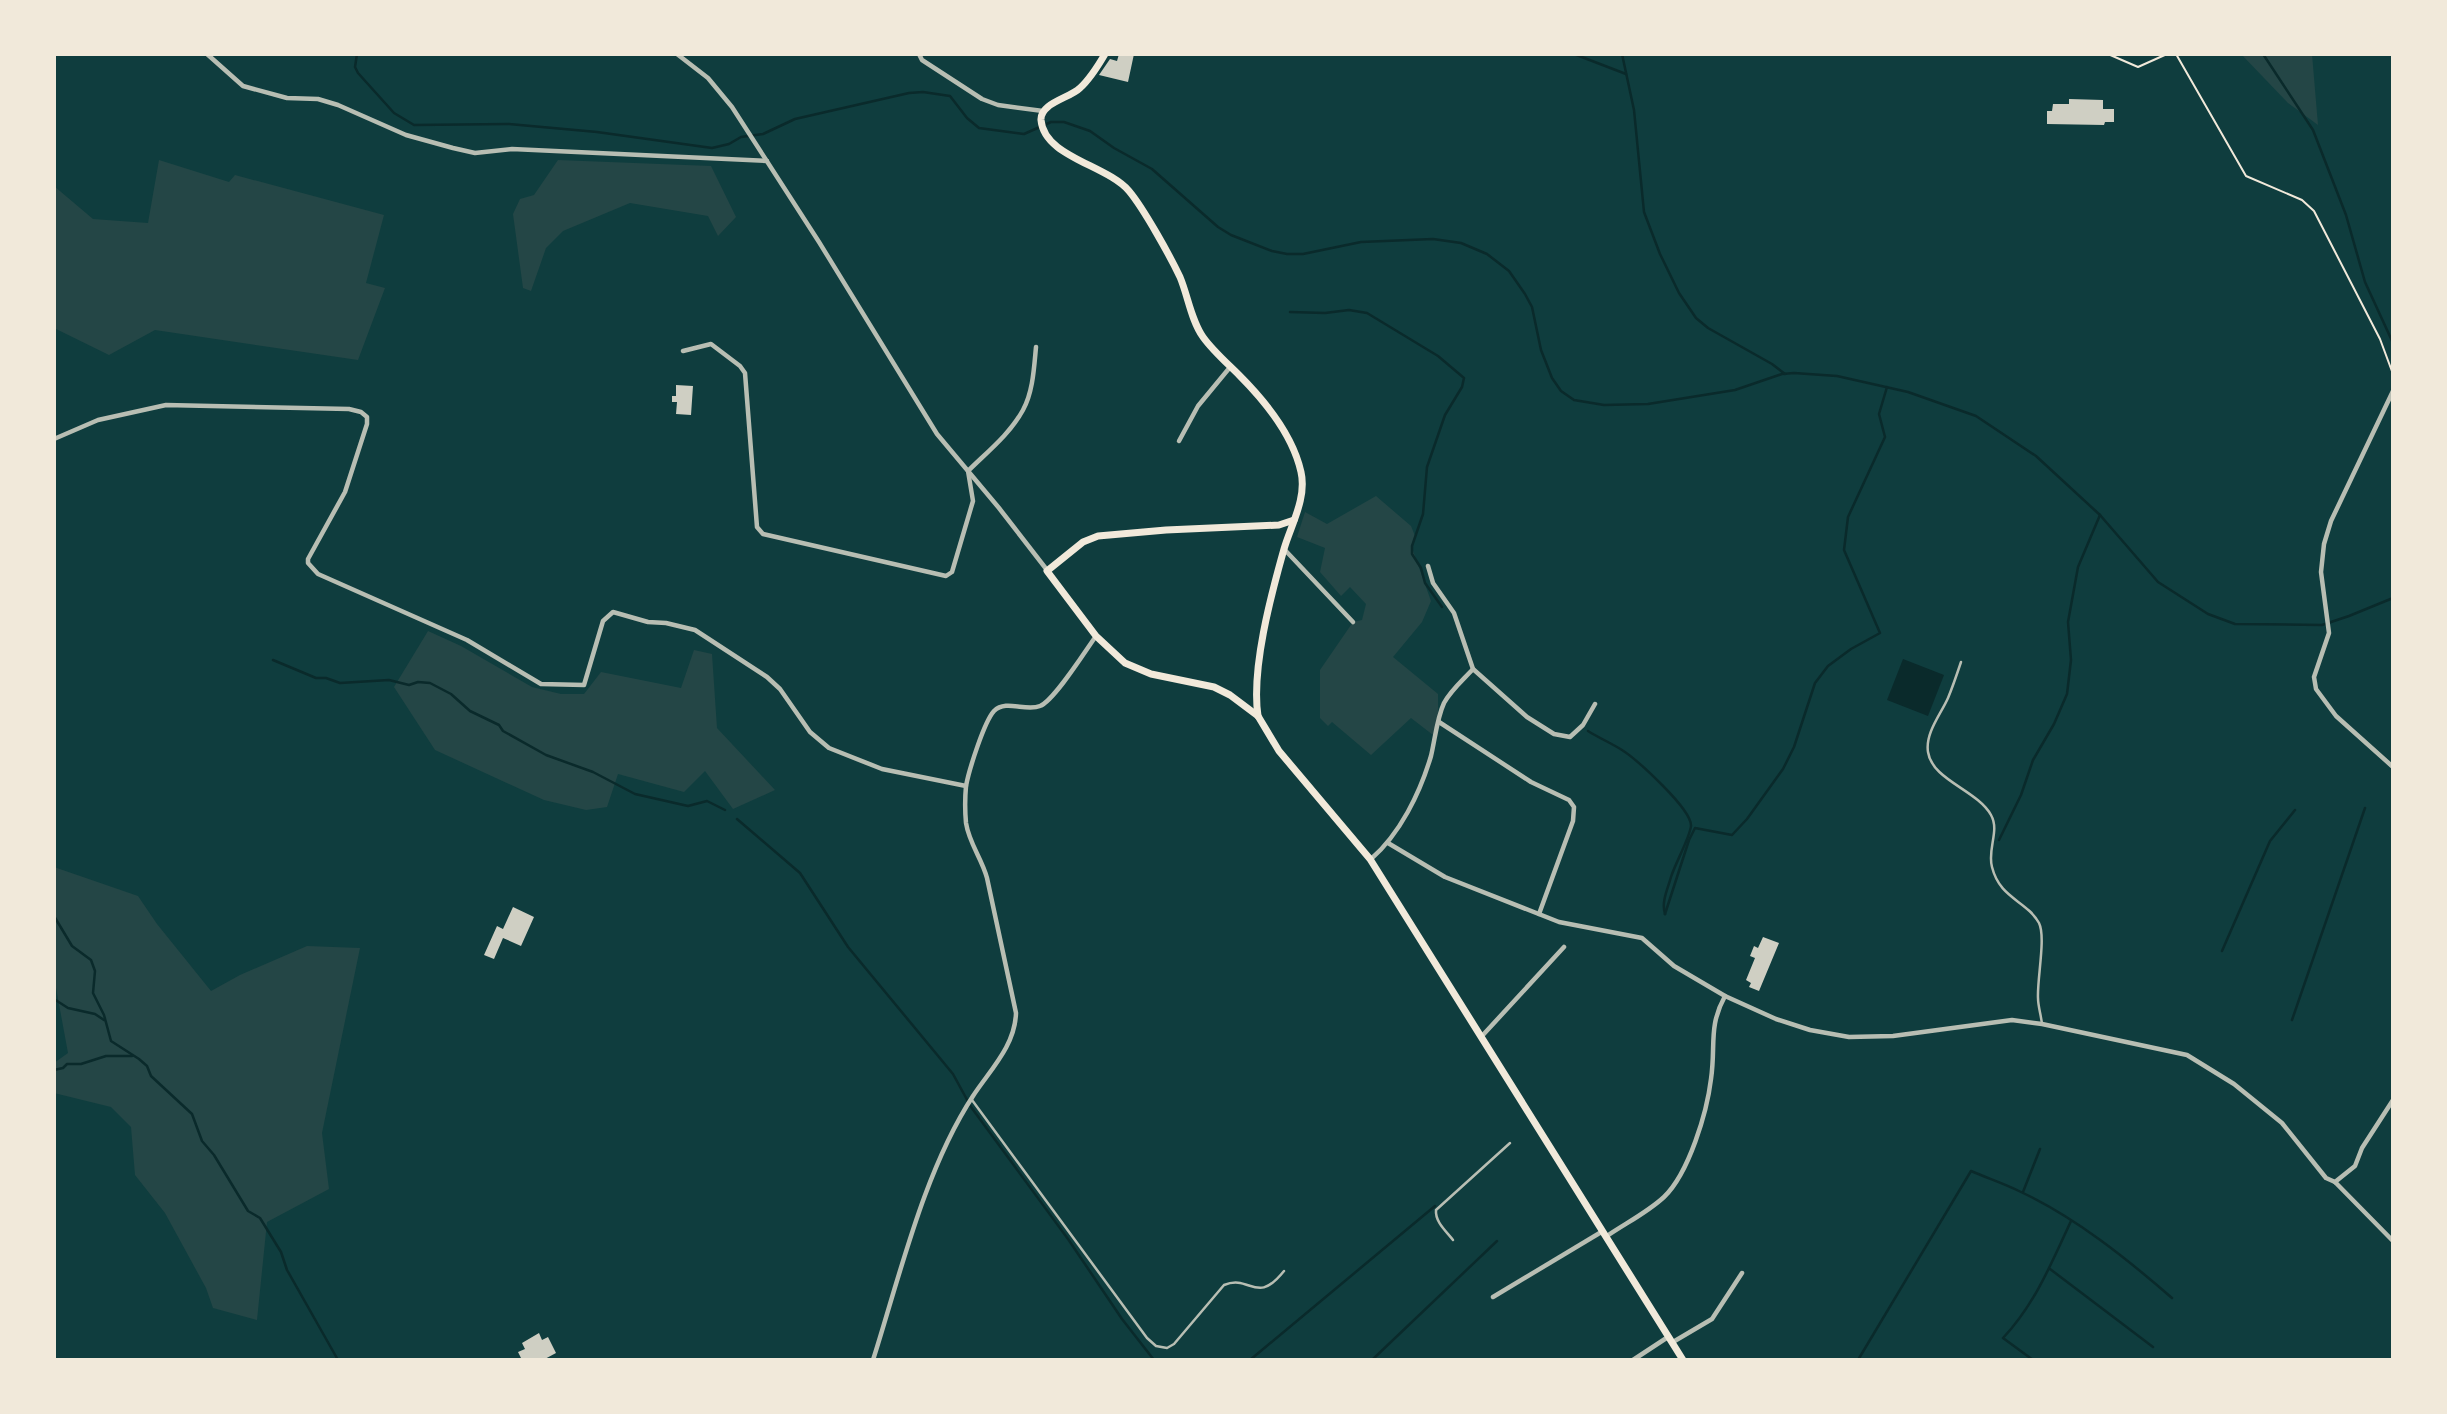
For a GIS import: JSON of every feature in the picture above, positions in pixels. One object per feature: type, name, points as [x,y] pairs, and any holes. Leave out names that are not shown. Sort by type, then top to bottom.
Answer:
[{"type":"main road","points":[[1105,54],[1077,91],[1043,111],[1041,123],[1047,135],[1062,151],[1096,167],[1128,190],[1179,275],[1200,333],[1255,391],[1278,423],[1298,461],[1302,489],[1284,549],[1266,628],[1258,673],[1258,716]]},
{"type":"main road","points":[[1294,520],[1279,525],[1098,536],[1083,542],[1047,571],[1096,636],[1129,666],[1151,674],[1214,687],[1230,695],[1258,716],[1279,751],[1370,859],[1683,1360]]},
{"type":"main road","points":[[1279,525],[1288,538]]},
{"type":"street","points":[[206,54],[243,86],[287,98],[318,99],[406,135],[475,153],[512,149],[767,161]]},
{"type":"street","points":[[677,54],[708,78],[743,125],[937,434],[1047,571]]},
{"type":"street","points":[[919,54],[922,60],[982,99],[998,106],[1043,111]]},
{"type":"street","points":[[683,352],[711,344],[745,373],[757,527],[763,534],[946,576],[952,572],[971,513],[973,500],[968,471]]},
{"type":"street","points":[[968,471],[1006,432],[1023,410],[1032,382],[1036,347]]},
{"type":"street","points":[[1179,441],[1198,406],[1231,366]]},
{"type":"street","points":[[2393,391],[2327,532],[2321,572],[2329,634],[2315,669],[2314,683],[2336,716],[2393,767]]},
{"type":"street","points":[[54,439],[98,420],[166,405],[349,409],[361,412],[366,417],[367,424],[352,474],[308,559],[308,563],[318,574],[467,640],[541,684],[584,685],[603,621],[612,612],[648,622],[684,626],[695,630],[767,677],[780,689],[810,732],[829,748],[882,769],[966,786]]},
{"type":"street","points":[[1284,549],[1353,622]]},
{"type":"street","points":[[1428,566],[1433,583],[1454,614],[1473,669],[1527,717],[1560,736],[1574,736],[1595,704]]},
{"type":"street","points":[[873,1360],[935,1166],[971,1098],[1013,1034],[1016,1013],[986,876],[970,840],[966,823],[966,786],[993,713],[1005,706],[1032,708],[1043,705],[1096,636]]},
{"type":"street","points":[[1370,859],[1388,843],[1423,778],[1442,707],[1473,669]]},
{"type":"street","points":[[1440,722],[1531,782],[1565,797],[1572,803],[1573,821],[1539,914]]},
{"type":"street","points":[[1388,843],[1444,877],[1539,914],[1580,927],[1642,938],[1674,966],[1726,996],[1776,1018],[1839,1036],[1893,1036],[2000,1020],[2042,1024],[2187,1055],[2234,1084],[2282,1123],[2326,1178],[2335,1182],[2393,1241]]},
{"type":"street","points":[[1482,1036],[1564,947]]},
{"type":"street","points":[[1493,1297],[1658,1202],[1672,1189],[1683,1170],[1709,1094],[1713,1023],[1726,996]]},
{"type":"street","points":[[2335,1182],[2355,1166],[2362,1148],[2393,1100]]},
{"type":"street","points":[[1633,1360],[1712,1319],[1742,1273]]},
{"type":"lane","points":[[1961,662],[1929,738],[1928,751],[1931,763],[1938,772],[1975,797],[1989,812],[1996,824],[1990,856],[1997,882],[2006,894],[2038,923],[2043,937],[2038,965],[2038,999],[2042,1024]]},
{"type":"lane","points":[[971,1098],[1131,1318],[1156,1346],[1167,1348],[1174,1344],[1224,1285],[1236,1282],[1264,1288],[1276,1281],[1284,1271]]},
{"type":"lane","points":[[1453,1240],[1435,1215],[1436,1210],[1510,1143]]},
{"type":"path","points":[[2108,54],[2138,67],[2167,54]]},
{"type":"path","points":[[2176,54],[2246,176],[2302,200],[2314,211],[2380,339],[2393,374]]},
{"type":"shaded area","points":[[2241,54],[2312,54],[2318,125],[2288,103]]},
{"type":"shaded area","points":[[159,160],[229,182],[235,175],[384,215],[366,283],[385,288],[358,360],[155,330],[109,355],[54,328],[54,186],[93,219],[148,223]]},
{"type":"shaded area","points":[[558,160],[711,166],[736,217],[718,236],[708,216],[630,203],[563,231],[546,248],[531,291],[523,288],[513,214],[520,199],[534,195]]},
{"type":"shaded area","points":[[1376,496],[1411,526],[1415,536],[1412,548],[1431,601],[1422,622],[1393,657],[1438,694],[1438,716],[1433,735],[1411,718],[1371,755],[1332,722],[1328,726],[1320,718],[1320,670],[1353,622],[1362,620],[1366,604],[1350,587],[1341,596],[1320,572],[1325,548],[1297,537],[1305,512],[1327,524]]},
{"type":"shaded area","points":[[428,631],[461,646],[532,687],[561,694],[584,694],[601,672],[681,688],[694,650],[712,654],[717,728],[775,790],[733,809],[705,771],[684,792],[618,774],[607,807],[586,810],[544,800],[435,750],[394,687]]},
{"type":"shaded area","points":[[1903,659],[1944,675],[1928,716],[1887,700]]},
{"type":"shaded area","points":[[54,867],[138,896],[211,991],[240,975],[307,946],[360,948],[322,1133],[329,1189],[267,1222],[257,1320],[213,1308],[206,1288],[165,1213],[135,1175],[131,1127],[111,1107],[54,1093],[54,1063],[68,1053],[54,977]]},
{"type":"building","points":[[1119,54],[1134,54],[1128,82],[1099,75],[1110,59],[1117,61]]},
{"type":"building","points":[[2069,99],[2103,100],[2103,109],[2114,109],[2114,122],[2105,122],[2104,125],[2047,124],[2047,111],[2052,111],[2053,104],[2069,104]]},
{"type":"building","points":[[676,385],[693,386],[691,415],[676,414],[677,402],[672,402],[672,396],[676,396]]},
{"type":"building","points":[[513,907],[534,917],[521,946],[503,938],[494,959],[484,955],[497,926],[503,929]]},
{"type":"building","points":[[1763,937],[1779,943],[1759,991],[1749,987],[1751,983],[1746,980],[1755,958],[1750,956],[1754,946],[1758,948]]},
{"type":"building","points":[[539,1333],[542,1340],[548,1337],[556,1353],[543,1360],[522,1360],[518,1352],[525,1349],[522,1343]]},
{"type":"waterway","points":[[357,54],[355,67],[358,73],[394,113],[414,125],[509,124],[597,132],[712,148],[729,144],[741,137],[763,134],[795,119],[923,92],[950,96],[967,118],[979,128],[1024,134],[1051,122],[1064,122],[1090,131],[1152,169],[1218,227],[1272,251],[1303,254],[1361,242],[1433,239],[1461,243],[1487,254],[1509,271],[1525,294],[1532,307],[1541,350],[1552,378],[1561,391],[1574,400],[1604,405],[1648,404],[1735,390],[1782,374],[1794,373],[1837,376],[1908,392],[1976,416],[2036,456],[2100,515],[2158,582],[2208,614],[2235,624],[2322,625],[2393,598]]},
{"type":"waterway","points":[[1574,54],[1626,74]]},
{"type":"waterway","points":[[1622,54],[1634,110],[1644,212],[1679,293],[1696,318],[1708,328],[1785,374]]},
{"type":"waterway","points":[[2263,54],[2313,130],[2346,215],[2365,282],[2393,343]]},
{"type":"waterway","points":[[1290,312],[1325,313],[1349,310],[1367,313],[1438,356],[1464,378],[1462,387],[1445,415],[1427,467],[1423,514],[1412,546],[1412,554],[1421,568],[1425,583],[1442,607]]},
{"type":"waterway","points":[[1665,914],[1695,828],[1732,835],[1783,769],[1794,747],[1815,683],[1828,666],[1880,633],[1844,550],[1848,517],[1885,437],[1879,414],[1887,387]]},
{"type":"waterway","points":[[1999,840],[2021,795],[2033,760],[2054,724],[2067,694],[2071,660],[2068,622],[2078,567],[2100,515]]},
{"type":"waterway","points":[[273,660],[316,678],[340,683],[389,680],[409,685],[418,682],[430,683],[451,694],[470,711],[499,725],[503,731],[546,755],[593,772],[635,794],[688,806],[707,801],[725,810]]},
{"type":"waterway","points":[[1588,731],[1639,763],[1673,797],[1689,818],[1690,831],[1665,895],[1665,914]]},
{"type":"waterway","points":[[2292,1020],[2365,808]]},
{"type":"waterway","points":[[2222,951],[2270,841],[2295,810]]},
{"type":"waterway","points":[[737,819],[800,873],[848,947],[953,1074],[971,1107],[1154,1360]]},
{"type":"waterway","points":[[54,916],[72,946],[91,960],[95,971],[93,993],[104,1015],[111,1041],[147,1066],[151,1076],[192,1114],[202,1141],[214,1155],[248,1211],[260,1218],[281,1252],[287,1270],[338,1360]]},
{"type":"waterway","points":[[54,999],[68,1008],[95,1014],[104,1020]]},
{"type":"waterway","points":[[54,1070],[67,1064],[81,1064],[106,1056],[132,1056]]},
{"type":"waterway","points":[[2023,1192],[2040,1149]]},
{"type":"waterway","points":[[1858,1360],[1971,1171],[2015,1189],[2081,1226],[2172,1298]]},
{"type":"waterway","points":[[1250,1360],[1435,1206]]},
{"type":"waterway","points":[[2033,1360],[2003,1338],[2034,1297],[2071,1221]]},
{"type":"waterway","points":[[1372,1360],[1497,1241]]},
{"type":"waterway","points":[[2050,1269],[2153,1347]]}]
